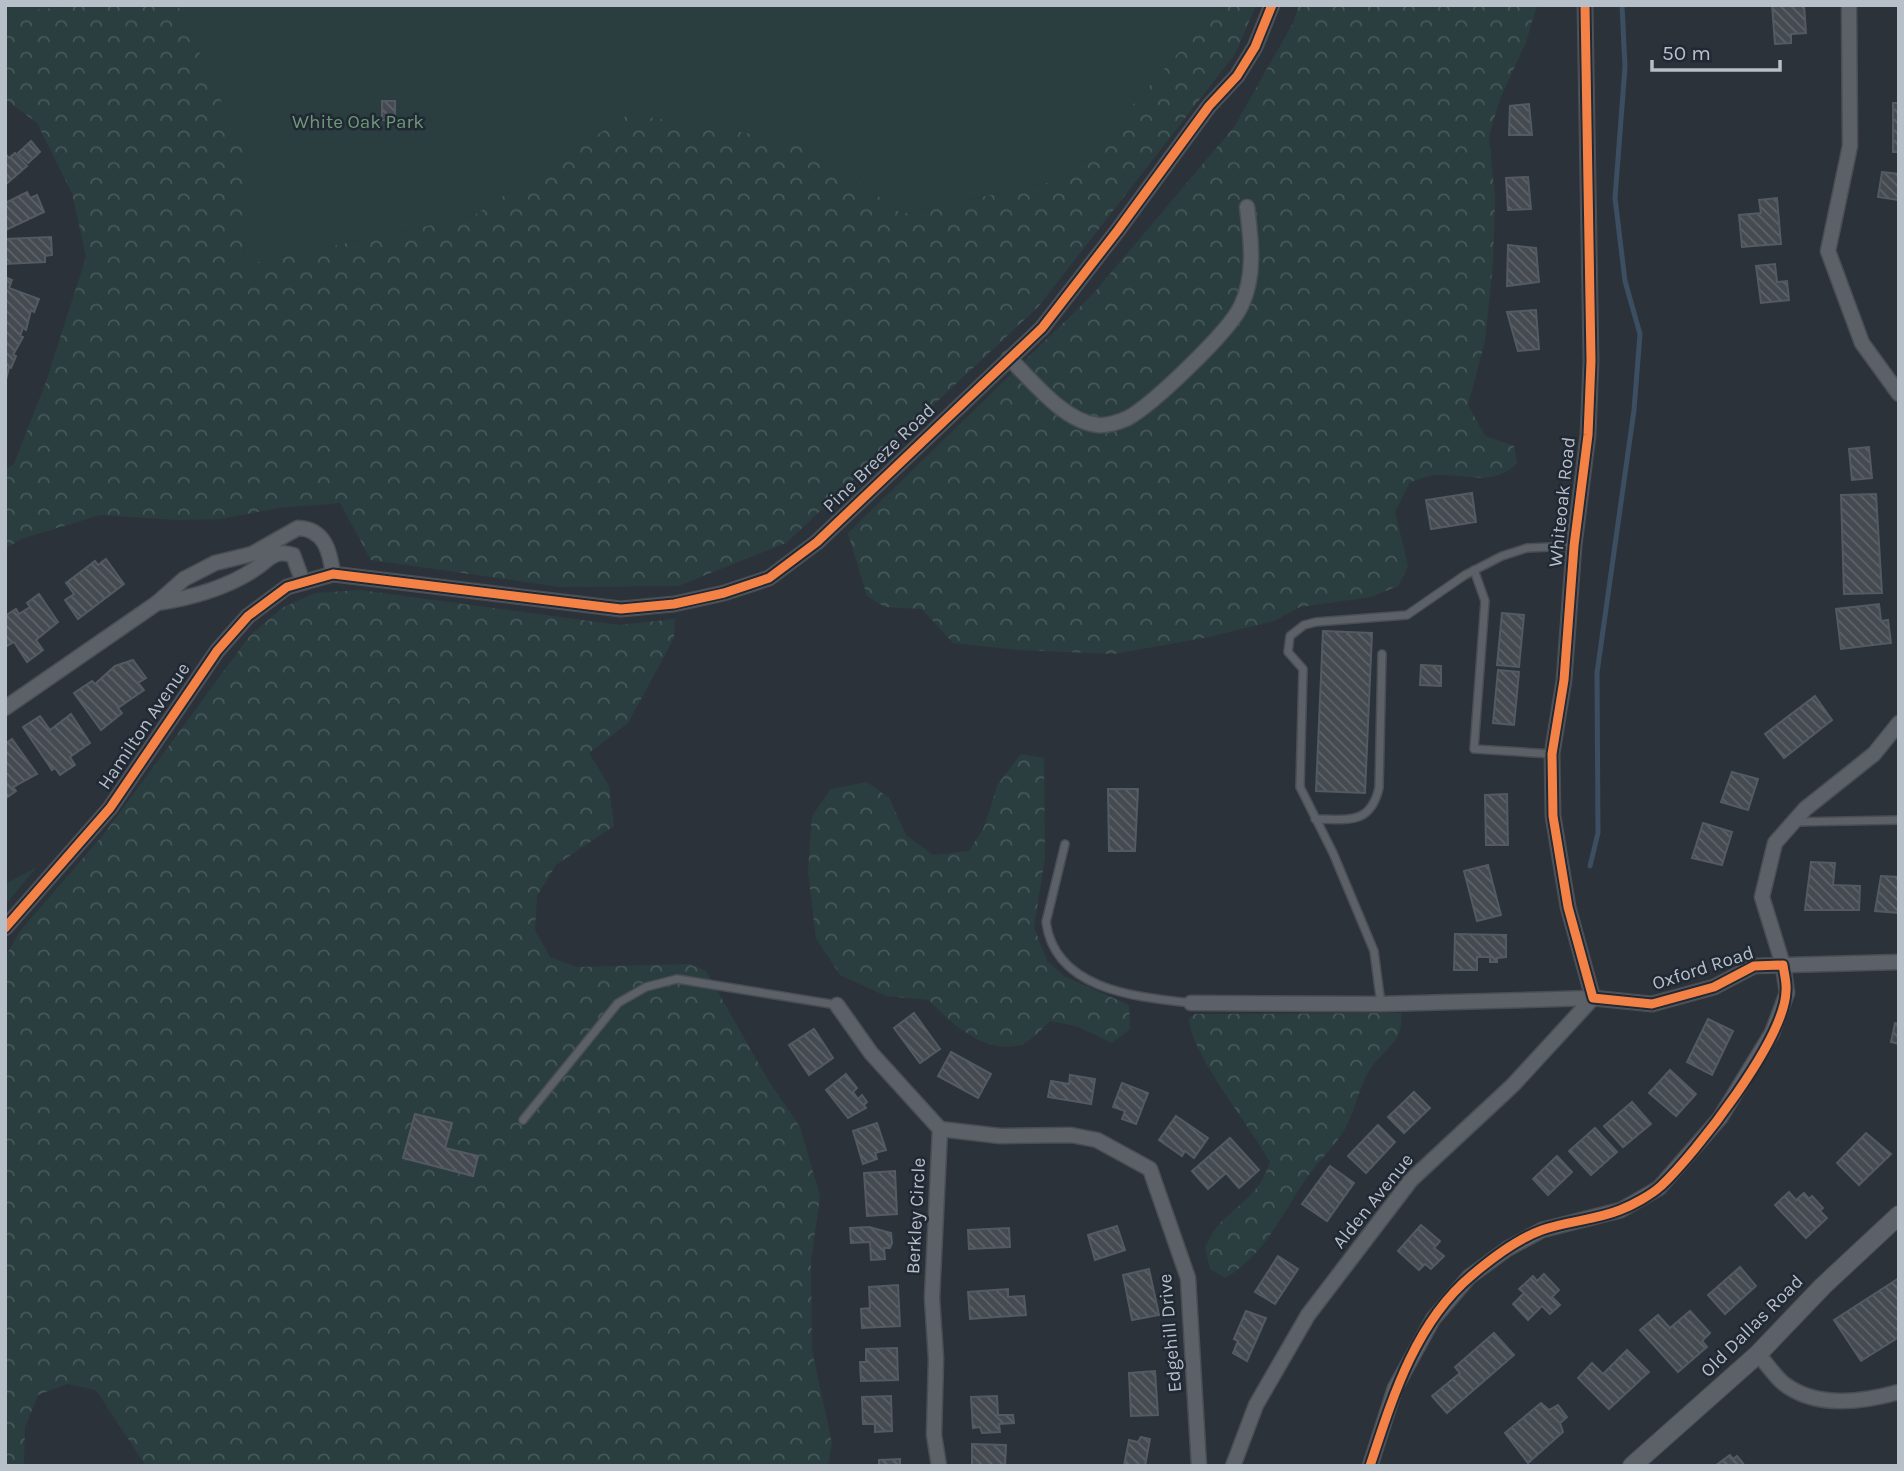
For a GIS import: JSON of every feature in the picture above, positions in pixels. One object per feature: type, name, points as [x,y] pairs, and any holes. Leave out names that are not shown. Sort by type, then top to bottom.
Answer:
[{"type":"street","name":"Pine Breeze Road","points":[[333,574],[621,609],[674,604],[724,593],[769,578],[817,542],[1042,328],[1209,106],[1237,76],[1255,47],[1272,5]]},
{"type":"street","name":"Whiteoak Road","points":[[1585,5],[1591,361],[1588,435],[1574,547],[1564,680],[1552,754],[1553,816],[1568,907],[1593,998]]},
{"type":"street","points":[[1849,5],[1850,146],[1828,251],[1862,343],[1898,393]]},
{"type":"street","points":[[1009,358],[1068,413],[1096,425],[1128,417],[1151,401],[1227,327],[1241,306],[1253,254],[1247,207]]},
{"type":"street","points":[[157,603],[190,596],[250,563],[298,528],[306,528],[320,536],[329,550],[333,574]]},
{"type":"street","points":[[5,708],[157,603],[184,579],[215,563],[250,563],[285,553],[293,555],[297,561],[303,582]]},
{"type":"street","name":"Hamilton Avenue","points":[[5,928],[110,808],[217,651],[248,616],[286,587],[333,574]]},
{"type":"street","points":[[184,579],[190,596]]},
{"type":"street","points":[[1370,1466],[1395,1388],[1433,1319],[1469,1277],[1507,1249],[1542,1230],[1620,1210],[1659,1188],[1690,1155],[1749,1074],[1772,1033],[1787,993],[1783,965],[1762,897],[1775,843],[1793,822],[1874,754],[1899,723]]},
{"type":"street","name":"Oxford Road","points":[[1191,1003],[1381,1004],[1593,998],[1653,1004],[1714,987],[1754,966],[1899,962]]},
{"type":"street","name":"Alden Avenue","points":[[1233,1466],[1256,1405],[1308,1315],[1411,1180],[1513,1085],[1593,998]]},
{"type":"street","points":[[837,1005],[871,1053],[940,1129]]},
{"type":"street","name":"Berkley Circle","points":[[939,1466],[934,1435],[936,1359],[932,1298],[940,1129]]},
{"type":"street","name":"Edgehill Drive","points":[[940,1129],[1000,1136],[1071,1135],[1097,1140],[1150,1169],[1188,1278],[1199,1466]]},
{"type":"street","name":"Old Dallas Road","points":[[1632,1466],[1758,1354],[1822,1286],[1899,1215]]},
{"type":"street","points":[[1758,1354],[1783,1382],[1801,1392],[1835,1401],[1862,1402],[1899,1392]]},
{"type":"lane","points":[[1381,1004],[1374,951],[1300,787],[1303,669],[1288,652],[1290,636],[1304,625],[1316,622],[1407,615],[1474,570],[1515,550],[1574,547]]},
{"type":"lane","points":[[1474,570],[1485,601],[1474,749],[1552,754]]},
{"type":"lane","points":[[1315,819],[1356,818],[1364,815],[1376,801],[1379,788],[1381,654]]},
{"type":"lane","points":[[1793,822],[1899,820]]},
{"type":"lane","points":[[1065,844],[1046,922],[1048,935],[1063,962],[1079,976],[1103,988],[1191,1003]]},
{"type":"lane","points":[[523,1120],[618,1003],[646,987],[677,979],[837,1005]]},
{"type":"green space","points":[[5,5],[91,5],[5,12]]},
{"type":"green space","points":[[91,5],[178,5],[248,160],[244,265],[473,216],[629,114],[806,143],[902,214],[1069,178],[1220,5],[1256,5],[1235,54],[1038,307],[786,543],[678,586],[560,587],[371,560],[340,503],[278,508],[221,519],[177,520],[100,515],[21,539],[5,549],[5,470],[14,464],[46,382],[86,257],[72,193],[37,123],[5,99],[5,12]]},
{"type":"green space","name":"White Oak Park","points":[[178,5],[1220,5],[1069,178],[902,214],[806,144],[629,114],[473,216],[244,265],[247,160]]},
{"type":"green space","points":[[1299,5],[1537,5],[1526,42],[1500,99],[1489,136],[1495,198],[1493,264],[1485,341],[1468,405],[1485,436],[1514,446],[1517,463],[1499,475],[1489,477],[1437,475],[1410,482],[1395,512],[1408,566],[1398,586],[1371,597],[1300,607],[1274,621],[1209,637],[1114,654],[1017,650],[953,643],[922,609],[885,607],[867,596],[848,533],[1093,294],[1234,127],[1293,23]]},
{"type":"green space","points":[[360,590],[619,625],[675,619],[674,638],[628,723],[589,753],[609,786],[614,826],[556,865],[537,896],[535,930],[550,957],[576,967],[689,964],[706,971],[768,1080],[800,1127],[820,1196],[811,1262],[812,1350],[832,1443],[828,1466],[146,1466],[96,1390],[67,1384],[38,1395],[25,1427],[24,1466],[5,1466],[5,957],[20,931],[104,834],[249,637],[282,608],[315,593]]},
{"type":"green space","points":[[1021,754],[1044,758],[1045,858],[1034,927],[1047,961],[1064,976],[1129,1005],[1130,1029],[1112,1043],[1076,1026],[1050,1021],[1024,1044],[1007,1047],[982,1041],[958,1027],[929,1000],[886,996],[840,975],[816,938],[808,872],[812,816],[831,789],[867,782],[889,798],[906,835],[933,855],[969,851],[984,827],[998,784]]},
{"type":"green space","points":[[37,867],[5,905],[5,884]]},
{"type":"green space","points":[[1401,1013],[1397,1037],[1368,1073],[1343,1132],[1308,1176],[1272,1232],[1251,1258],[1225,1278],[1210,1269],[1205,1247],[1212,1234],[1255,1190],[1270,1162],[1210,1070],[1192,1034],[1189,1019],[1195,1014]]},
{"type":"building","points":[[1772,5],[1804,5],[1806,33],[1791,34],[1791,43],[1775,44]]},
{"type":"building","points":[[382,101],[395,101],[395,121],[382,120]]},
{"type":"building","points":[[1893,103],[1899,103],[1899,152],[1893,152]]},
{"type":"building","points":[[1529,104],[1532,135],[1509,135],[1510,106]]},
{"type":"building","points":[[31,141],[40,152],[28,163],[18,153]]},
{"type":"building","points":[[5,153],[9,158],[15,153],[27,166],[5,185]]},
{"type":"building","points":[[1882,172],[1899,174],[1899,200],[1878,197]]},
{"type":"building","points":[[1528,177],[1531,209],[1508,210],[1506,178]]},
{"type":"building","points":[[27,192],[30,198],[37,195],[44,212],[6,230],[5,203]]},
{"type":"building","points":[[1777,198],[1781,244],[1742,247],[1739,215],[1761,213],[1759,200]]},
{"type":"building","points":[[51,237],[52,255],[45,256],[45,262],[5,264],[5,239]]},
{"type":"building","points":[[1508,245],[1536,248],[1539,282],[1507,286]]},
{"type":"building","points":[[1775,264],[1777,282],[1787,281],[1789,300],[1761,303],[1756,266]]},
{"type":"building","points":[[5,277],[12,280],[9,288],[39,299],[34,312],[31,310],[26,330],[23,328],[20,336],[23,337],[13,355],[16,356],[11,368],[9,367],[5,384]]},
{"type":"building","points":[[1536,310],[1539,349],[1518,351],[1507,312]]},
{"type":"building","points":[[1869,447],[1872,478],[1852,480],[1849,449]]},
{"type":"building","points":[[1472,493],[1476,522],[1431,529],[1426,500]]},
{"type":"building","points":[[1876,494],[1882,593],[1844,594],[1841,495]]},
{"type":"building","points":[[106,559],[124,584],[78,619],[65,600],[74,594],[66,583],[95,561],[98,565]]},
{"type":"building","points":[[39,594],[58,622],[36,640],[43,650],[27,662],[14,642],[5,647],[5,616],[16,609],[19,614],[30,607],[27,603]]},
{"type":"building","points":[[1879,604],[1881,621],[1888,620],[1891,643],[1841,649],[1836,609]]},
{"type":"building","points":[[1502,613],[1524,615],[1519,667],[1497,665]]},
{"type":"building","points":[[1323,631],[1372,633],[1365,793],[1316,791]]},
{"type":"building","points":[[133,660],[146,678],[138,683],[144,690],[118,708],[122,713],[101,730],[74,693],[92,681],[95,684],[115,666]]},
{"type":"building","points":[[1421,665],[1441,666],[1441,686],[1420,685]]},
{"type":"building","points":[[1498,670],[1519,672],[1514,725],[1493,723]]},
{"type":"building","points":[[1815,696],[1832,720],[1784,758],[1765,734]]},
{"type":"building","points":[[71,714],[90,743],[70,757],[75,765],[60,775],[55,768],[52,770],[23,727],[40,716],[50,730]]},
{"type":"building","points":[[12,739],[37,774],[13,787],[16,791],[6,798],[5,744]]},
{"type":"building","points":[[1732,772],[1758,779],[1748,810],[1721,802]]},
{"type":"building","points":[[1108,789],[1138,789],[1135,851],[1109,851]]},
{"type":"building","points":[[1507,794],[1508,845],[1486,845],[1485,795]]},
{"type":"building","points":[[1703,823],[1732,832],[1722,865],[1692,858]]},
{"type":"building","points":[[1811,862],[1835,863],[1833,885],[1860,886],[1859,910],[1805,910]]},
{"type":"building","points":[[1488,865],[1501,915],[1477,921],[1464,871]]},
{"type":"building","points":[[1881,876],[1899,877],[1899,913],[1875,911]]},
{"type":"building","points":[[1455,934],[1506,935],[1506,957],[1490,962],[1490,957],[1477,957],[1477,970],[1454,970]]},
{"type":"building","points":[[914,1013],[940,1049],[920,1063],[894,1028]]},
{"type":"building","points":[[1708,1019],[1733,1031],[1712,1075],[1687,1062]]},
{"type":"building","points":[[1895,1023],[1899,1024],[1899,1044],[1891,1042]]},
{"type":"building","points":[[814,1029],[833,1058],[809,1075],[789,1045]]},
{"type":"building","points":[[951,1052],[991,1074],[978,1098],[938,1076]]},
{"type":"building","points":[[1670,1070],[1696,1094],[1676,1116],[1649,1093]]},
{"type":"building","points":[[846,1074],[857,1088],[853,1092],[858,1099],[862,1095],[867,1102],[864,1105],[866,1108],[848,1118],[826,1090]]},
{"type":"building","points":[[1070,1075],[1095,1079],[1091,1104],[1048,1097],[1051,1081],[1069,1084]]},
{"type":"building","points":[[1122,1083],[1148,1093],[1136,1124],[1122,1119],[1125,1111],[1113,1107]]},
{"type":"building","points":[[1414,1092],[1430,1108],[1404,1133],[1388,1117]]},
{"type":"building","points":[[1632,1102],[1651,1124],[1623,1147],[1604,1126]]},
{"type":"building","points":[[415,1114],[452,1123],[445,1148],[478,1156],[473,1176],[403,1158]]},
{"type":"building","points":[[1176,1116],[1208,1138],[1194,1158],[1185,1151],[1182,1156],[1159,1140]]},
{"type":"building","points":[[877,1123],[886,1150],[875,1153],[877,1159],[863,1164],[853,1131]]},
{"type":"building","points":[[1378,1125],[1395,1142],[1366,1173],[1348,1156]]},
{"type":"building","points":[[1595,1128],[1617,1152],[1591,1175],[1569,1151]]},
{"type":"building","points":[[1866,1133],[1891,1154],[1859,1185],[1837,1163]]},
{"type":"building","points":[[1230,1138],[1259,1170],[1239,1188],[1226,1173],[1208,1189],[1192,1171]]},
{"type":"building","points":[[1557,1156],[1572,1172],[1548,1195],[1533,1179]]},
{"type":"building","points":[[1330,1166],[1354,1183],[1327,1221],[1302,1204]]},
{"type":"building","points":[[895,1171],[897,1214],[867,1216],[864,1173]]},
{"type":"building","points":[[1789,1192],[1796,1200],[1804,1193],[1809,1199],[1812,1196],[1823,1208],[1820,1211],[1827,1218],[1806,1238],[1775,1205]]},
{"type":"building","points":[[1421,1225],[1440,1241],[1434,1248],[1444,1256],[1431,1269],[1425,1264],[1419,1270],[1398,1251]]},
{"type":"building","points":[[1117,1226],[1125,1250],[1095,1260],[1088,1235]]},
{"type":"building","points":[[869,1227],[891,1233],[890,1248],[884,1248],[885,1259],[871,1260],[870,1242],[851,1243],[850,1228]]},
{"type":"building","points":[[1009,1228],[1010,1247],[969,1249],[968,1230]]},
{"type":"building","points":[[1278,1256],[1298,1269],[1275,1304],[1255,1292]]},
{"type":"building","points":[[1740,1267],[1756,1286],[1725,1314],[1708,1295]]},
{"type":"building","points":[[1149,1269],[1159,1315],[1132,1320],[1123,1275]]},
{"type":"building","points":[[1544,1274],[1559,1290],[1552,1297],[1560,1305],[1550,1314],[1542,1306],[1528,1320],[1513,1304],[1524,1293],[1519,1289],[1533,1276],[1537,1281]]},
{"type":"building","points":[[1899,1278],[1899,1337],[1861,1361],[1834,1320]]},
{"type":"building","points":[[898,1285],[900,1326],[862,1328],[861,1309],[870,1308],[869,1287]]},
{"type":"building","points":[[1008,1289],[1008,1297],[1024,1296],[1026,1315],[970,1319],[968,1292]]},
{"type":"building","points":[[1246,1311],[1266,1318],[1247,1361],[1233,1353],[1238,1341],[1234,1339]]},
{"type":"building","points":[[1690,1311],[1710,1333],[1702,1341],[1707,1347],[1678,1372],[1640,1330],[1658,1315],[1670,1328]]},
{"type":"building","points":[[1494,1333],[1514,1355],[1447,1413],[1432,1396],[1460,1373],[1455,1367]]},
{"type":"building","points":[[897,1348],[898,1380],[861,1381],[860,1362],[866,1362],[866,1349]]},
{"type":"building","points":[[1627,1350],[1649,1372],[1609,1409],[1578,1378],[1592,1363],[1603,1374]]},
{"type":"building","points":[[1155,1371],[1158,1415],[1131,1416],[1129,1373]]},
{"type":"building","points":[[891,1396],[892,1431],[875,1432],[875,1424],[863,1424],[862,1397]]},
{"type":"building","points":[[997,1396],[998,1415],[1013,1415],[1014,1423],[999,1424],[1000,1432],[982,1433],[980,1427],[973,1428],[971,1397]]},
{"type":"building","points":[[1541,1403],[1549,1410],[1558,1405],[1567,1417],[1560,1423],[1563,1432],[1528,1463],[1505,1433]]},
{"type":"building","points":[[1141,1437],[1150,1439],[1145,1466],[1124,1466],[1129,1440],[1138,1442]]},
{"type":"building","points":[[972,1444],[1006,1445],[1005,1466],[972,1466]]},
{"type":"building","points":[[1730,1455],[1733,1459],[1737,1456],[1745,1466],[1715,1466]]},
{"type":"building","points":[[900,1459],[900,1466],[879,1466],[879,1460]]},
{"type":"waterway","points":[[1590,866],[1598,833],[1597,673],[1634,410],[1640,334],[1625,281],[1615,198],[1625,67],[1622,5]]},
{"type":"cycle path","points":[[5,928],[110,808],[217,651],[248,616],[287,587],[333,574],[621,609],[674,604],[724,593],[769,578],[817,542],[1042,328],[1209,106],[1237,76],[1255,47],[1272,5]]},
{"type":"cycle path","points":[[1370,1466],[1408,1364],[1420,1339],[1451,1295],[1487,1262],[1523,1238],[1552,1227],[1620,1210],[1642,1200],[1661,1186],[1716,1122],[1755,1065],[1782,1012],[1786,991],[1783,965],[1754,966],[1714,987],[1652,1004],[1593,998],[1568,907],[1553,816],[1552,754],[1564,680],[1574,546],[1588,435],[1591,361],[1585,5]]}]
